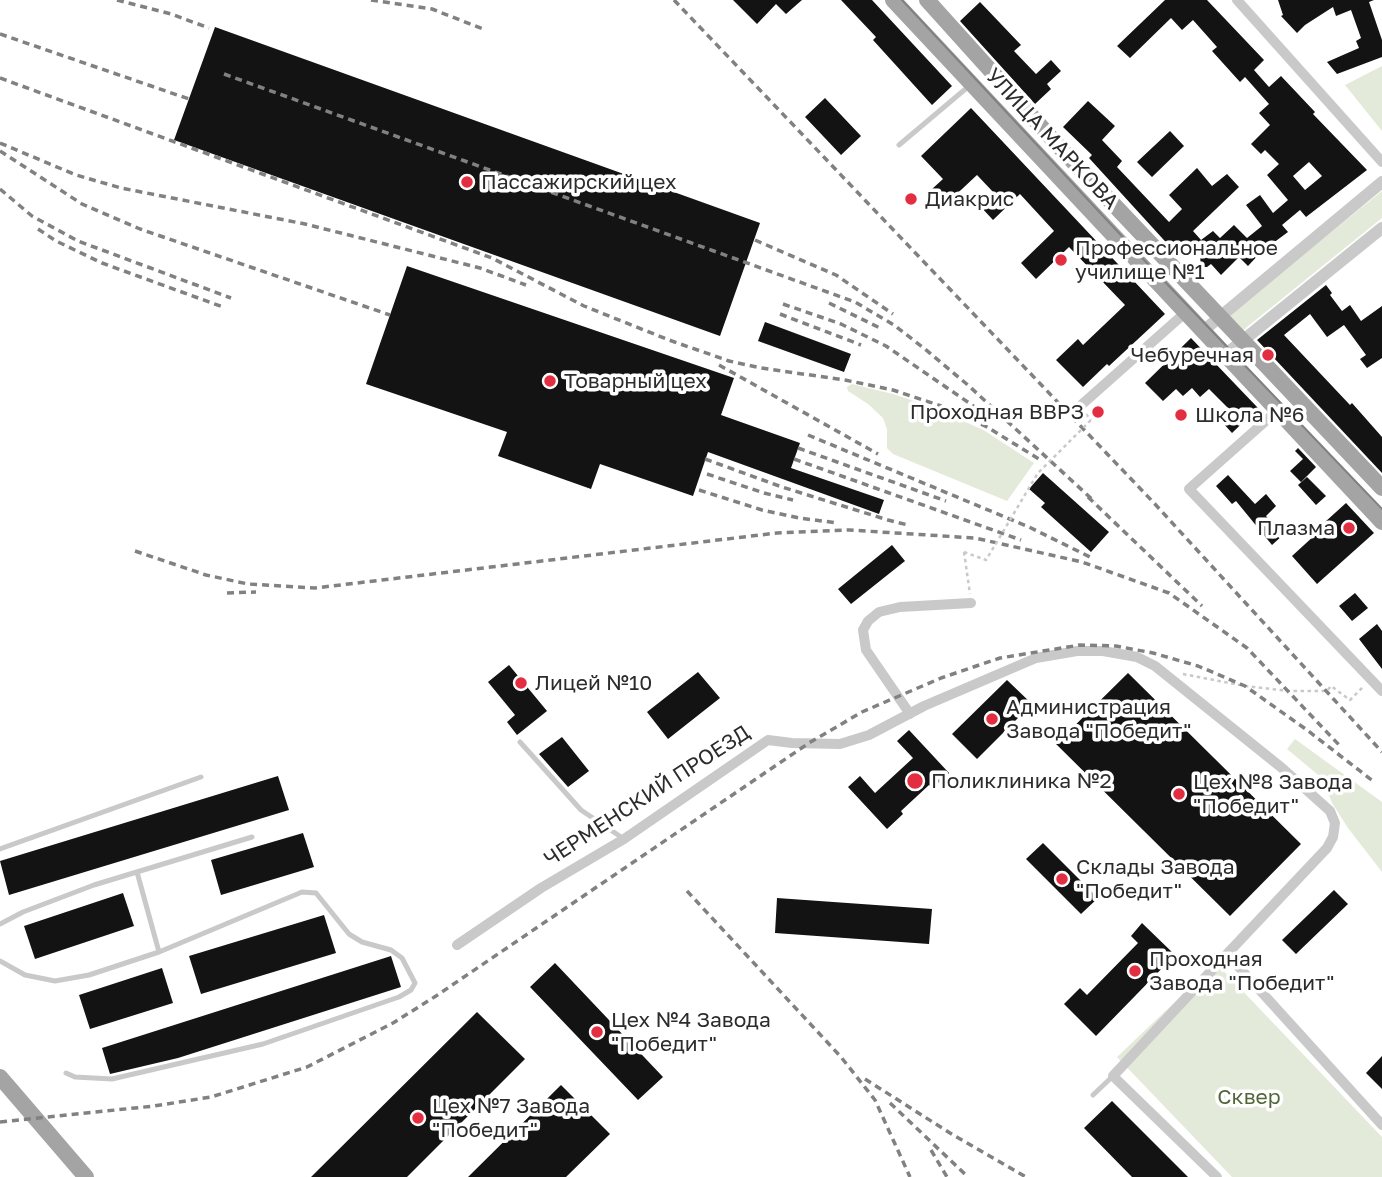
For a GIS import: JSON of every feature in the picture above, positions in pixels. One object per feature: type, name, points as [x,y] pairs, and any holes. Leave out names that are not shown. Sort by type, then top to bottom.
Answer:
[{"type":"main road","name":"УЛИЦА МАРКОВА","points":[[893,0],[1382,522]]},
{"type":"main road","name":"УЛИЦА МАРКОВА","points":[[927,0],[1064,152],[1382,488]]},
{"type":"main road","points":[[0,1077],[86,1177]]},
{"type":"street","points":[[1237,0],[1382,162]]},
{"type":"street","points":[[1203,331],[1382,182]]},
{"type":"street","points":[[1226,355],[1382,228]]},
{"type":"street","points":[[1079,407],[1186,312]]},
{"type":"street","points":[[1278,410],[1189,489],[1382,691]]},
{"type":"street","points":[[910,715],[866,650],[863,630],[868,621],[879,612],[900,607],[971,603]]},
{"type":"street","name":"ЧЕРМЕНСКИЙ ПРОЕЗД","points":[[457,945],[541,888],[624,839],[768,740],[840,744],[869,735],[924,706],[1036,658],[1077,651],[1103,651],[1137,657],[1174,680],[1321,802],[1330,811],[1335,823],[1333,837],[1327,848],[1227,954]]},
{"type":"street","points":[[1217,1177],[1113,1076],[1227,954],[1382,1125]]},
{"type":"lane","points":[[899,145],[972,84]]},
{"type":"lane","points":[[520,742],[581,810],[624,839]]},
{"type":"lane","points":[[0,849],[201,777]]},
{"type":"lane","points":[[0,924],[35,907],[94,885],[253,837]]},
{"type":"lane","points":[[137,872],[159,952]]},
{"type":"lane","points":[[0,961],[25,975],[55,981],[89,975],[159,952],[302,892],[316,893],[349,934],[362,942],[391,950],[401,958],[415,983],[399,997],[263,1044],[112,1079],[75,1077],[66,1073]]},
{"type":"lane","points":[[1093,1095],[1113,1076]]},
{"type":"path","points":[[971,603],[964,552],[986,560],[1038,473],[1091,420]]},
{"type":"path","points":[[1174,680],[1185,673],[1245,686],[1289,691],[1327,691],[1331,685],[1350,700],[1371,679]]},
{"type":"green space","points":[[1382,66],[1382,131],[1345,85]]},
{"type":"green space","points":[[1382,191],[1382,218],[1242,331],[1227,316]]},
{"type":"green space","points":[[852,384],[938,409],[985,431],[1034,463],[1007,501],[893,454],[887,448],[887,429],[883,418],[848,391],[847,387]]},
{"type":"green space","points":[[1295,739],[1382,802],[1382,872],[1332,803],[1323,779],[1287,749]]},
{"type":"green space","name":"Сквер","points":[[1216,963],[1382,1137],[1382,1177],[1232,1177],[1117,1057]]},
{"type":"building","points":[[733,0],[802,0],[786,14],[776,4],[757,24]]},
{"type":"building","points":[[841,0],[872,0],[952,86],[932,105],[873,40],[876,37]]},
{"type":"building","points":[[1165,0],[1207,0],[1264,60],[1254,70],[1269,87],[1281,76],[1367,170],[1306,217],[1300,210],[1282,225],[1288,232],[1261,252],[1248,266],[1239,257],[1221,275],[1211,264],[1201,267],[1199,244],[1191,252],[1181,242],[1173,250],[1089,158],[1092,155],[1063,127],[1088,101],[1115,126],[1102,140],[1122,161],[1117,167],[1169,222],[1182,209],[1169,195],[1197,168],[1212,186],[1227,174],[1239,187],[1193,231],[1201,240],[1213,231],[1220,238],[1234,225],[1247,238],[1262,226],[1246,205],[1260,195],[1273,213],[1288,200],[1267,175],[1279,164],[1265,150],[1261,154],[1251,144],[1270,125],[1259,113],[1269,104],[1245,77],[1240,82],[1212,51],[1217,47],[1193,20],[1182,30],[1171,18],[1130,58],[1117,46]],"holes":[[[1309,162],[1322,176],[1305,190],[1293,176]]]},
{"type":"building","points":[[1278,0],[1374,0],[1369,2],[1382,40],[1382,57],[1337,74],[1327,62],[1359,48],[1356,41],[1361,38],[1351,10],[1336,16],[1333,7],[1297,33],[1281,16],[1283,15]]},
{"type":"building","points":[[980,2],[1021,45],[1014,51],[1036,74],[1051,60],[1061,71],[1047,84],[1051,89],[1035,104],[960,21]]},
{"type":"building","name":"Пассажирский цех","points":[[215,27],[760,223],[720,336],[174,140]]},
{"type":"building","points":[[825,98],[861,136],[841,155],[805,117]]},
{"type":"building","points":[[971,108],[1165,314],[1083,387],[1056,360],[1078,339],[1083,345],[1125,305],[1069,247],[1036,279],[1021,263],[1054,231],[1020,194],[993,220],[980,206],[994,193],[977,175],[946,204],[932,189],[943,179],[921,156]]},
{"type":"building","points":[[1170,131],[1184,146],[1152,177],[1137,162]]},
{"type":"building","name":"Товарный цех","points":[[407,266],[734,378],[721,415],[800,443],[791,468],[884,500],[879,514],[708,452],[693,496],[600,464],[591,489],[498,456],[507,432],[366,384]]},
{"type":"building","points":[[1326,285],[1342,311],[1350,305],[1361,321],[1382,306],[1382,358],[1367,368],[1360,359],[1366,355],[1344,325],[1327,337],[1310,314],[1284,335],[1382,437],[1382,473],[1257,340]]},
{"type":"building","points":[[765,322],[851,354],[844,372],[758,341]]},
{"type":"building","points":[[1191,338],[1258,408],[1232,433],[1222,422],[1232,412],[1209,389],[1200,397],[1192,388],[1183,396],[1176,389],[1163,401],[1145,383]]},
{"type":"building","points":[[1298,448],[1316,467],[1301,482],[1290,471],[1303,459],[1295,451]]},
{"type":"building","points":[[1043,473],[1109,532],[1091,552],[1041,507],[1045,503],[1029,489]]},
{"type":"building","points":[[1228,475],[1255,504],[1266,494],[1276,506],[1266,516],[1283,535],[1272,545],[1236,501],[1232,504],[1216,486]]},
{"type":"building","points":[[1307,477],[1326,496],[1316,505],[1298,485]]},
{"type":"building","points":[[1346,503],[1374,533],[1317,584],[1292,556]]},
{"type":"building","points":[[892,545],[905,561],[851,604],[838,589]]},
{"type":"building","points":[[1355,593],[1368,608],[1352,621],[1339,606]]},
{"type":"building","points":[[1377,624],[1382,631],[1382,669],[1359,639]]},
{"type":"building","points":[[509,665],[547,711],[517,735],[507,722],[515,715],[488,682]]},
{"type":"building","points":[[698,672],[720,698],[668,739],[647,712]]},
{"type":"building","name":"Цех №8 Завода \"Победит\"","points":[[1128,673],[1301,844],[1230,916],[1056,744]]},
{"type":"building","name":"Администрация Завода \"Победит\"","points":[[1007,680],[1032,704],[977,759],[952,734]]},
{"type":"building","name":"Поликлиника №2","points":[[909,730],[949,773],[933,788],[929,785],[901,811],[903,814],[887,829],[848,787],[860,776],[875,793],[913,758],[897,741]]},
{"type":"building","points":[[562,737],[589,771],[568,787],[539,754]]},
{"type":"building","points":[[278,776],[289,810],[9,895],[0,861]]},
{"type":"building","points":[[303,833],[314,867],[221,895],[211,860]]},
{"type":"building","name":"Склады Завода \"Победит\"","points":[[1043,843],[1098,898],[1081,914],[1026,859]]},
{"type":"building","points":[[1334,890],[1348,904],[1296,954],[1282,940]]},
{"type":"building","points":[[123,893],[134,926],[35,959],[24,926]]},
{"type":"building","points":[[777,898],[932,909],[929,944],[775,933]]},
{"type":"building","points":[[324,915],[336,953],[201,994],[189,956]]},
{"type":"building","name":"Проходная Завода \"Победит\"","points":[[1142,923],[1175,955],[1096,1036],[1064,1004],[1080,988],[1087,995],[1138,943],[1131,936]]},
{"type":"building","points":[[391,956],[401,987],[178,1058],[110,1074],[102,1048]]},
{"type":"building","name":"Цех №4 Завода \"Победит\"","points":[[555,963],[663,1077],[638,1100],[530,987]]},
{"type":"building","points":[[162,968],[173,1003],[90,1029],[79,995]]},
{"type":"building","name":"Цех №7 Завода \"Победит\"","points":[[477,1012],[525,1059],[407,1177],[311,1177]]},
{"type":"building","points":[[1382,1056],[1382,1089],[1366,1073]]},
{"type":"building","points":[[561,1085],[610,1134],[566,1177],[468,1177]]},
{"type":"building","points":[[1112,1101],[1188,1177],[1132,1177],[1084,1128]]},
{"type":"tram line","points":[[902,0],[1145,261],[1382,509]]},
{"type":"railway","points":[[117,0],[171,14],[209,28]]},
{"type":"railway","points":[[371,0],[432,9],[483,29]]},
{"type":"railway","points":[[674,0],[1154,503],[1382,752]]},
{"type":"railway","points":[[0,34],[189,99]]},
{"type":"railway","points":[[224,74],[855,302],[894,325],[925,349],[1095,502]]},
{"type":"railway","points":[[0,78],[492,258],[584,306],[729,361],[893,390],[941,406],[987,427],[1039,459]]},
{"type":"railway","points":[[0,143],[76,175],[121,188],[305,224],[480,268],[526,285]]},
{"type":"railway","points":[[0,151],[82,204],[140,229],[390,315]]},
{"type":"railway","points":[[0,189],[32,216],[78,241],[231,298]]},
{"type":"railway","points":[[38,229],[56,241],[102,263],[223,307]]},
{"type":"railway","points":[[755,240],[836,275],[893,314]]},
{"type":"railway","points":[[829,303],[882,329]]},
{"type":"railway","points":[[783,304],[841,324],[886,346],[991,418]]},
{"type":"railway","points":[[780,314],[861,345]]},
{"type":"railway","points":[[719,365],[878,454]]},
{"type":"railway","points":[[808,435],[1029,527],[1090,557]]},
{"type":"railway","points":[[798,448],[946,501]]},
{"type":"railway","points":[[705,459],[782,487],[908,525]]},
{"type":"railway","points":[[794,459],[1021,540]]},
{"type":"railway","points":[[707,474],[793,500]]},
{"type":"railway","points":[[699,490],[762,510],[838,523]]},
{"type":"railway","points":[[1088,497],[1202,606]]},
{"type":"railway","points":[[135,551],[206,575],[248,584],[315,588],[777,533],[849,530],[975,538],[1082,562],[1169,593],[1247,648],[1341,747]]},
{"type":"railway","points":[[227,593],[256,592]]},
{"type":"railway","points":[[0,1122],[154,1106],[211,1097],[307,1067],[393,1023],[436,996],[809,743],[862,712],[941,678],[1000,658],[1080,645],[1116,646],[1198,666],[1245,686],[1373,781]]},
{"type":"railway","points":[[687,891],[841,1057],[875,1100],[910,1177]]},
{"type":"railway","points":[[865,1079],[1026,1177]]},
{"type":"railway","points":[[890,1103],[968,1177]]},
{"type":"railway","points":[[931,1150],[947,1177]]},
{"type":"place","name":"Пассажирский цех","points":[[467,182]]},
{"type":"place","name":"Диакрис","points":[[911,199]]},
{"type":"place","name":"Профессиональное училище №1","points":[[1061,260]]},
{"type":"place","name":"Чебуречная","points":[[1268,355]]},
{"type":"place","name":"Товарный цех","points":[[550,381]]},
{"type":"place","name":"Проходная ВВРЗ","points":[[1098,412]]},
{"type":"place","name":"Школа №6","points":[[1181,415]]},
{"type":"place","name":"Плазма","points":[[1349,528]]},
{"type":"place","name":"Лицей №10","points":[[521,683]]},
{"type":"place","name":"Администрация Завода \"Победит\"","points":[[992,719]]},
{"type":"place","name":"Поликлиника №2","points":[[915,781]]},
{"type":"place","name":"Цех №8 Завода \"Победит\"","points":[[1179,794]]},
{"type":"place","name":"Склады Завода \"Победит\"","points":[[1062,879]]},
{"type":"place","name":"Проходная Завода \"Победит\"","points":[[1135,971]]},
{"type":"place","name":"Цех №4 Завода \"Победит\"","points":[[597,1032]]},
{"type":"place","name":"Цех №7 Завода \"Победит\"","points":[[418,1118]]}]
